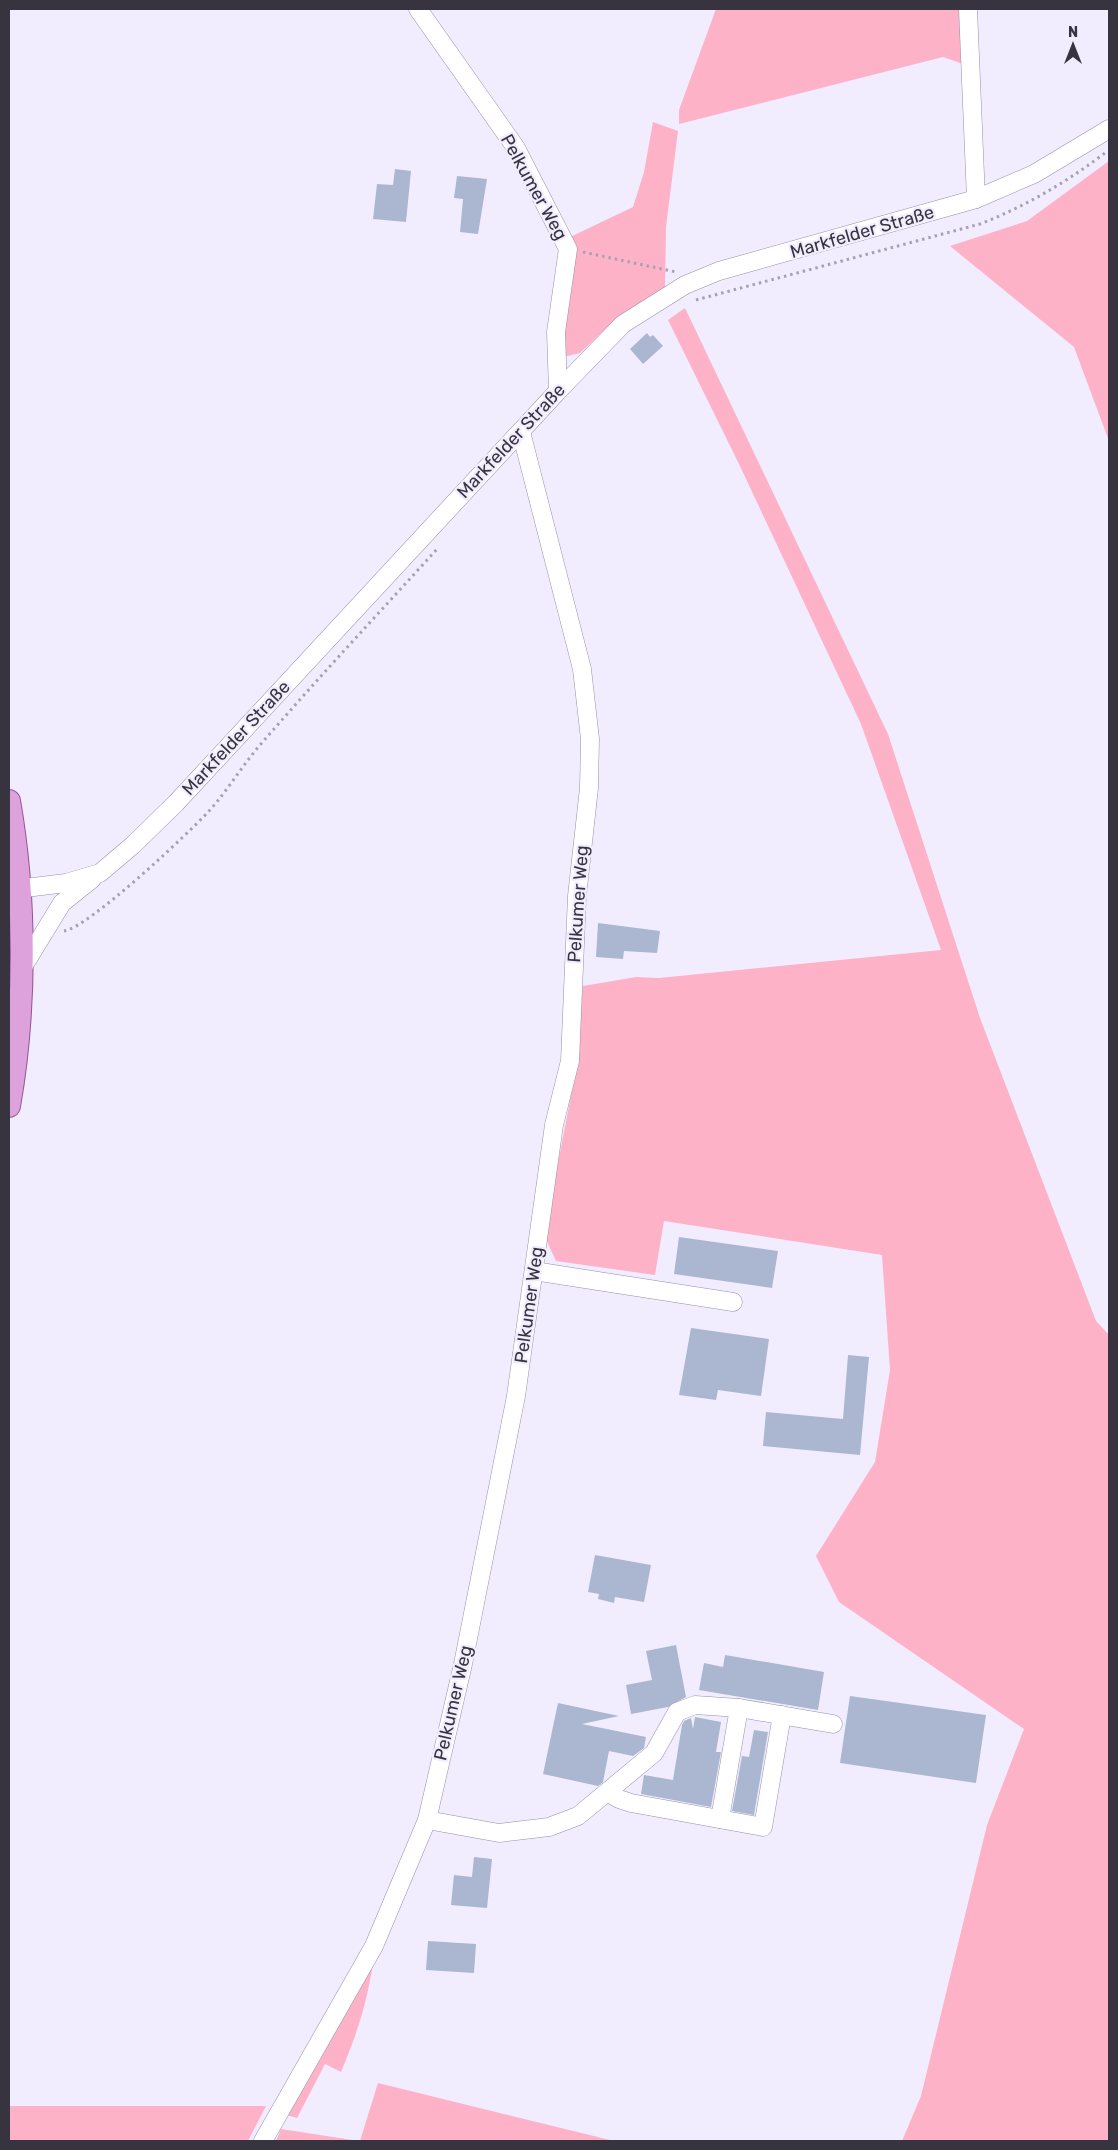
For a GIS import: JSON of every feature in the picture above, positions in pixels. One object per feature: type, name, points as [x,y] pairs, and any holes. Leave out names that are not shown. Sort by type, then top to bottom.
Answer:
[{"type":"main road","points":[[9,801],[17,846],[14,889],[20,973],[19,1037],[9,1106]]},
{"type":"street","name":"Pelkumer Weg","points":[[418,9],[516,148],[568,249],[556,332],[558,391]]},
{"type":"street","points":[[968,9],[976,199]]},
{"type":"street","name":"Markfelder Straße","points":[[14,889],[66,883],[100,872],[176,804],[558,391],[623,324],[688,293],[719,271],[976,199],[1034,174],[1109,129]]},
{"type":"street","name":"Pelkumer Weg","points":[[263,2141],[374,1946],[426,1820],[463,1664],[516,1396],[554,1125],[570,1061],[577,896],[589,788],[590,739],[582,669],[521,432]]},
{"type":"street","points":[[20,973],[62,903],[100,872]]},
{"type":"street","points":[[534,1271],[733,1302]]},
{"type":"street","points":[[426,1820],[498,1833],[549,1827],[578,1816],[654,1754],[680,1710],[700,1704],[740,1708],[833,1724]]},
{"type":"street","points":[[720,1819],[740,1708]]},
{"type":"street","points":[[607,1792],[631,1803],[763,1827],[782,1715]]},
{"type":"path","points":[[568,249],[675,270],[688,293],[980,224],[1018,210],[1078,173],[1109,150]]},
{"type":"shaded area","points":[[716,9],[961,9],[963,64],[943,57],[679,124],[679,110]]},
{"type":"shaded area","points":[[653,122],[678,131],[666,227],[665,287],[614,321],[580,353],[563,357],[568,238],[633,207],[644,172]]},
{"type":"shaded area","points":[[1109,161],[1109,441],[1074,347],[950,246],[1027,221]]},
{"type":"shaded area","points":[[685,308],[888,734],[980,1018],[1096,1321],[1109,1335],[1109,2141],[902,2141],[921,2096],[987,1825],[1024,1729],[839,1602],[816,1556],[875,1462],[890,1370],[882,1255],[664,1221],[655,1275],[556,1261],[544,1235],[570,1101],[583,986],[636,977],[659,978],[941,950],[861,724],[739,464],[668,320]]},
{"type":"shaded area","points":[[373,1963],[361,2018],[341,2072],[325,2064],[297,2118],[283,2114]]},
{"type":"shaded area","points":[[378,2083],[614,2141],[360,2141]]},
{"type":"shaded area","points":[[9,2106],[266,2106],[248,2141],[9,2141]]},
{"type":"shaded area","points":[[281,2129],[359,2141],[276,2141]]},
{"type":"building","points":[[395,169],[411,171],[406,222],[373,219],[377,184],[393,185]]},
{"type":"building","points":[[457,176],[487,179],[478,234],[460,232],[463,199],[454,198]]},
{"type":"building","points":[[647,333],[650,337],[653,335],[663,346],[643,364],[630,349]]},
{"type":"building","points":[[598,923],[660,931],[657,953],[624,951],[623,959],[596,957]]},
{"type":"building","points":[[679,1237],[778,1251],[772,1288],[674,1274]]},
{"type":"building","points":[[691,1328],[769,1339],[761,1396],[718,1390],[716,1400],[679,1395]]},
{"type":"building","points":[[848,1355],[869,1357],[860,1455],[763,1446],[766,1412],[843,1419]]},
{"type":"building","points":[[595,1555],[651,1565],[644,1602],[615,1597],[614,1603],[598,1599],[599,1594],[588,1592]]},
{"type":"building","points":[[676,1645],[686,1697],[668,1707],[631,1714],[626,1685],[652,1680],[646,1651]]},
{"type":"building","points":[[725,1655],[824,1672],[818,1710],[699,1690],[704,1663],[723,1667]]},
{"type":"building","points":[[850,1696],[986,1715],[976,1783],[840,1763]]},
{"type":"building","points":[[558,1703],[619,1716],[582,1724],[646,1737],[644,1748],[633,1756],[609,1751],[603,1782],[598,1786],[543,1774]]},
{"type":"building","points":[[695,1717],[721,1722],[716,1752],[721,1752],[711,1807],[641,1794],[644,1775],[673,1780],[682,1725],[684,1721],[691,1718],[693,1729]]},
{"type":"building","points":[[754,1730],[768,1732],[754,1815],[732,1811],[742,1756],[749,1757]]},
{"type":"building","points":[[474,1857],[492,1859],[487,1908],[451,1905],[454,1875],[472,1877]]},
{"type":"building","points":[[428,1941],[476,1944],[474,1973],[426,1970]]}]
